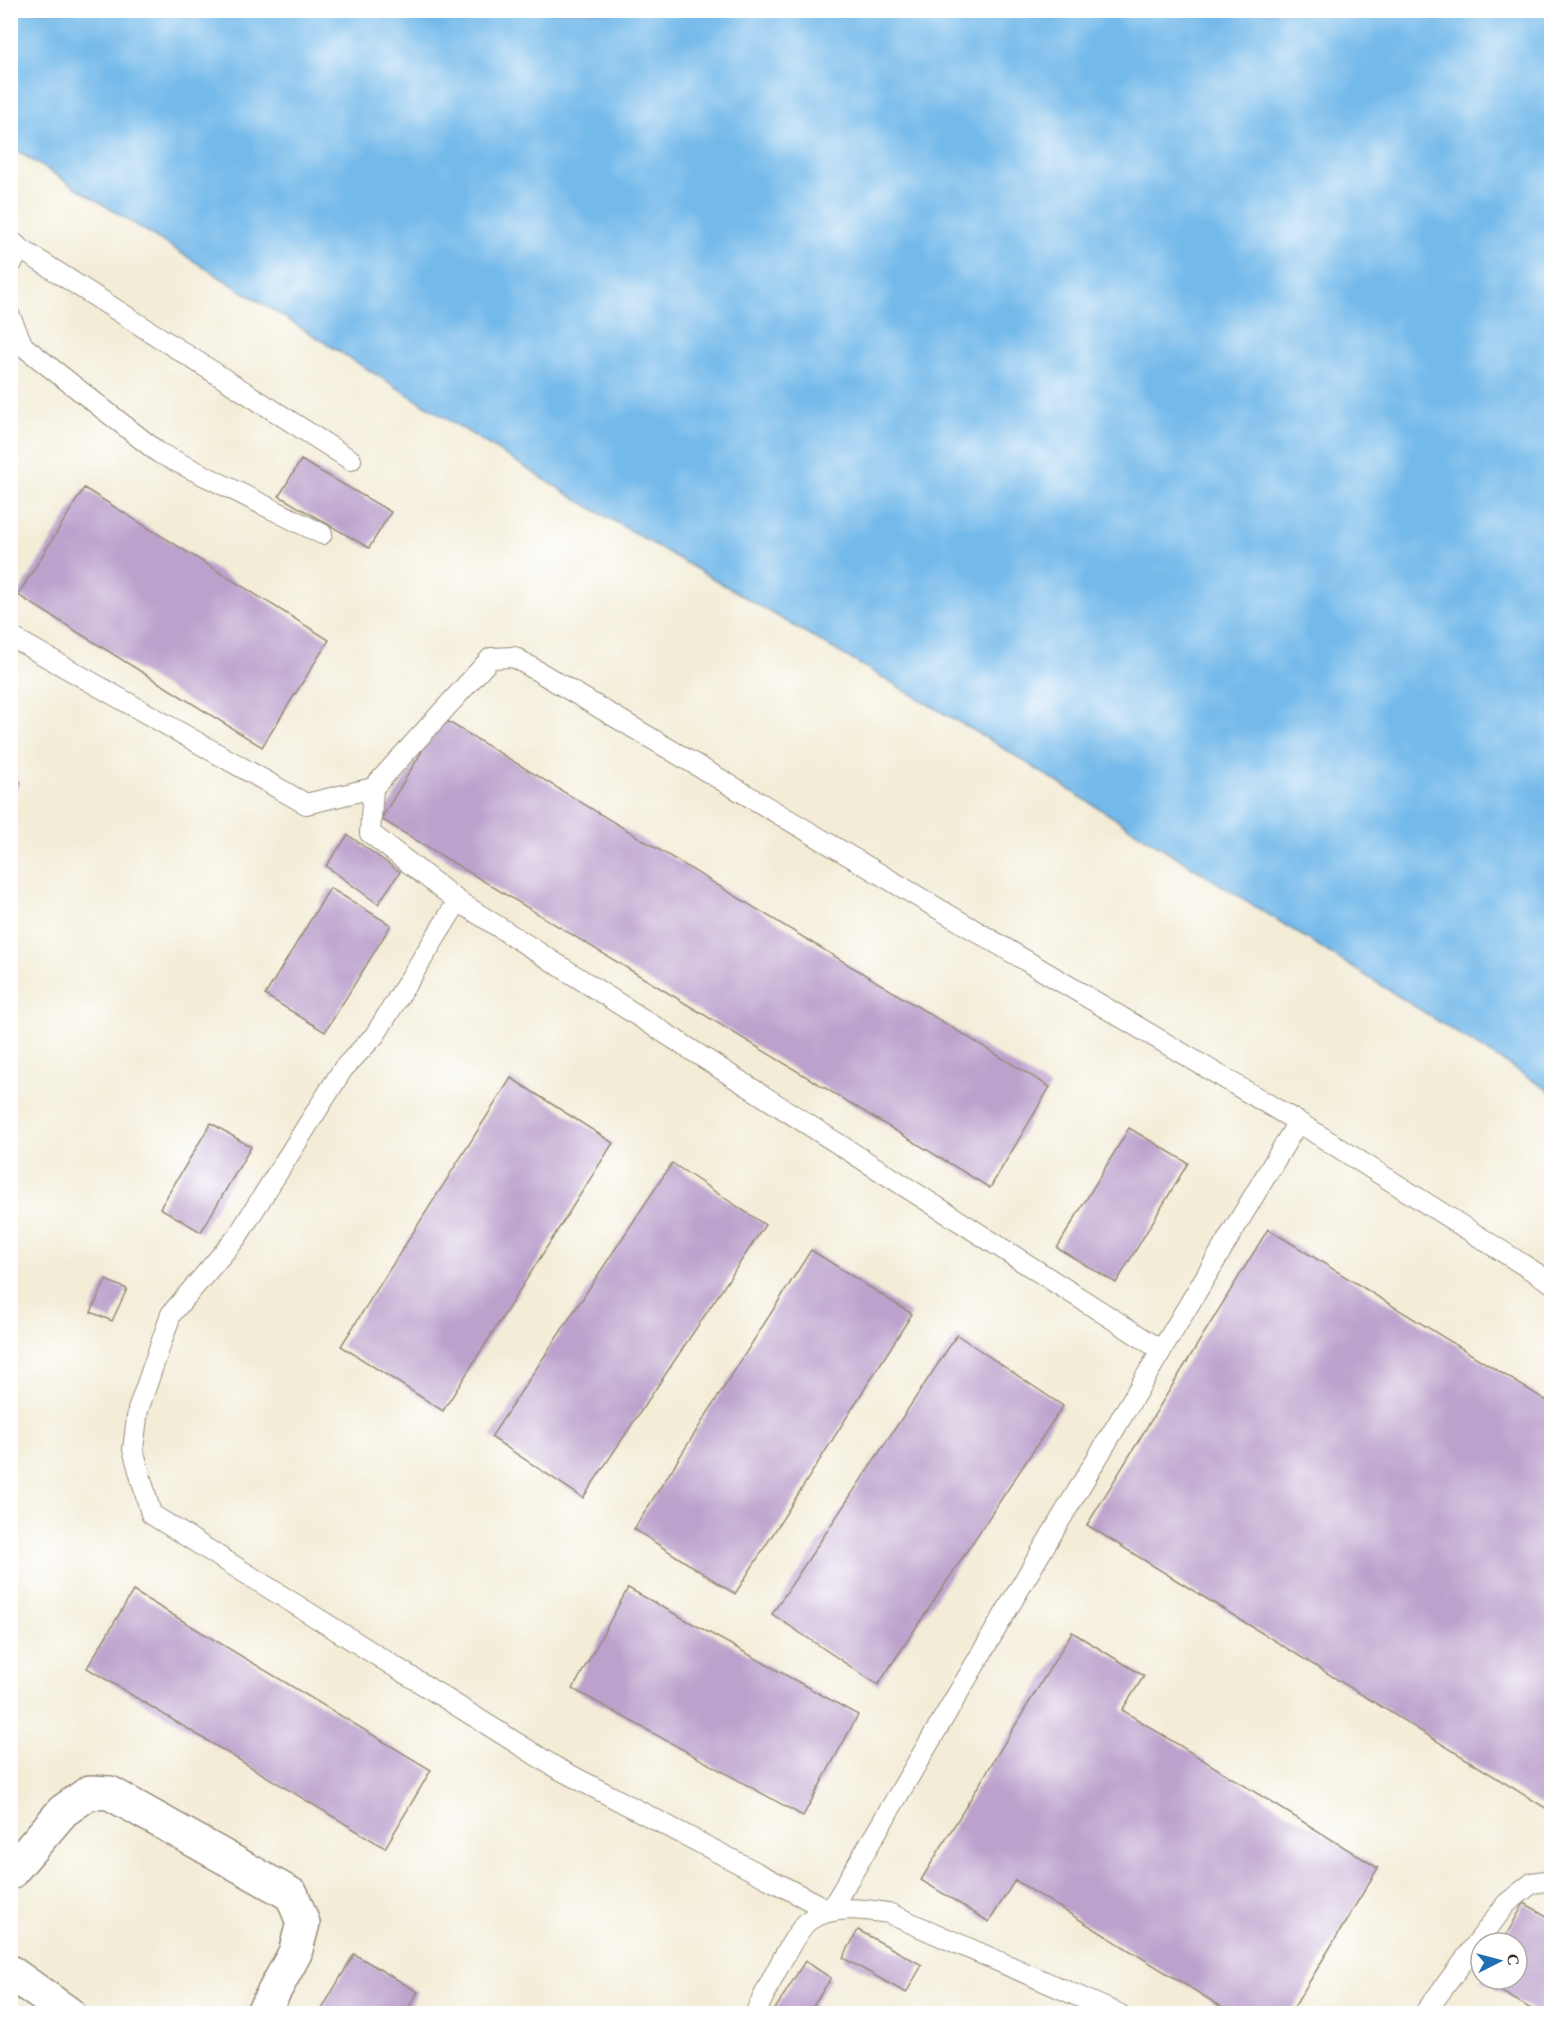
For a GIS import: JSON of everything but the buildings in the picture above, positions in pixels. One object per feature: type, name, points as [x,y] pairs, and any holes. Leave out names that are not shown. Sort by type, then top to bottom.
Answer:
[{"type":"street","points":[[10,1873],[63,1811],[90,1792],[110,1793],[292,1895],[303,1923],[295,1953],[262,2013]]},
{"type":"street","points":[[10,1972],[61,2012]]},
{"type":"lane","points":[[10,266],[16,244],[351,460]]},
{"type":"lane","points":[[10,316],[23,346],[159,453],[322,534]]},
{"type":"lane","points":[[10,636],[306,804],[373,788],[491,658],[514,657],[1298,1122],[1551,1283]]},
{"type":"lane","points":[[373,788],[370,833],[458,901],[1161,1350]]},
{"type":"lane","points":[[458,901],[375,1035],[343,1069],[237,1237],[171,1314],[138,1410],[134,1449],[151,1515],[555,1767],[830,1911]]},
{"type":"lane","points":[[830,1911],[1298,1122]]},
{"type":"lane","points":[[1424,2013],[1506,1904],[1532,1883],[1551,1880]]},
{"type":"lane","points":[[755,2013],[798,1933],[809,1919],[830,1911],[857,1909],[888,1913],[1119,2013]]},
{"type":"water","points":[[10,11],[1551,11],[1551,1092],[995,743],[571,496],[11,147]]}]
